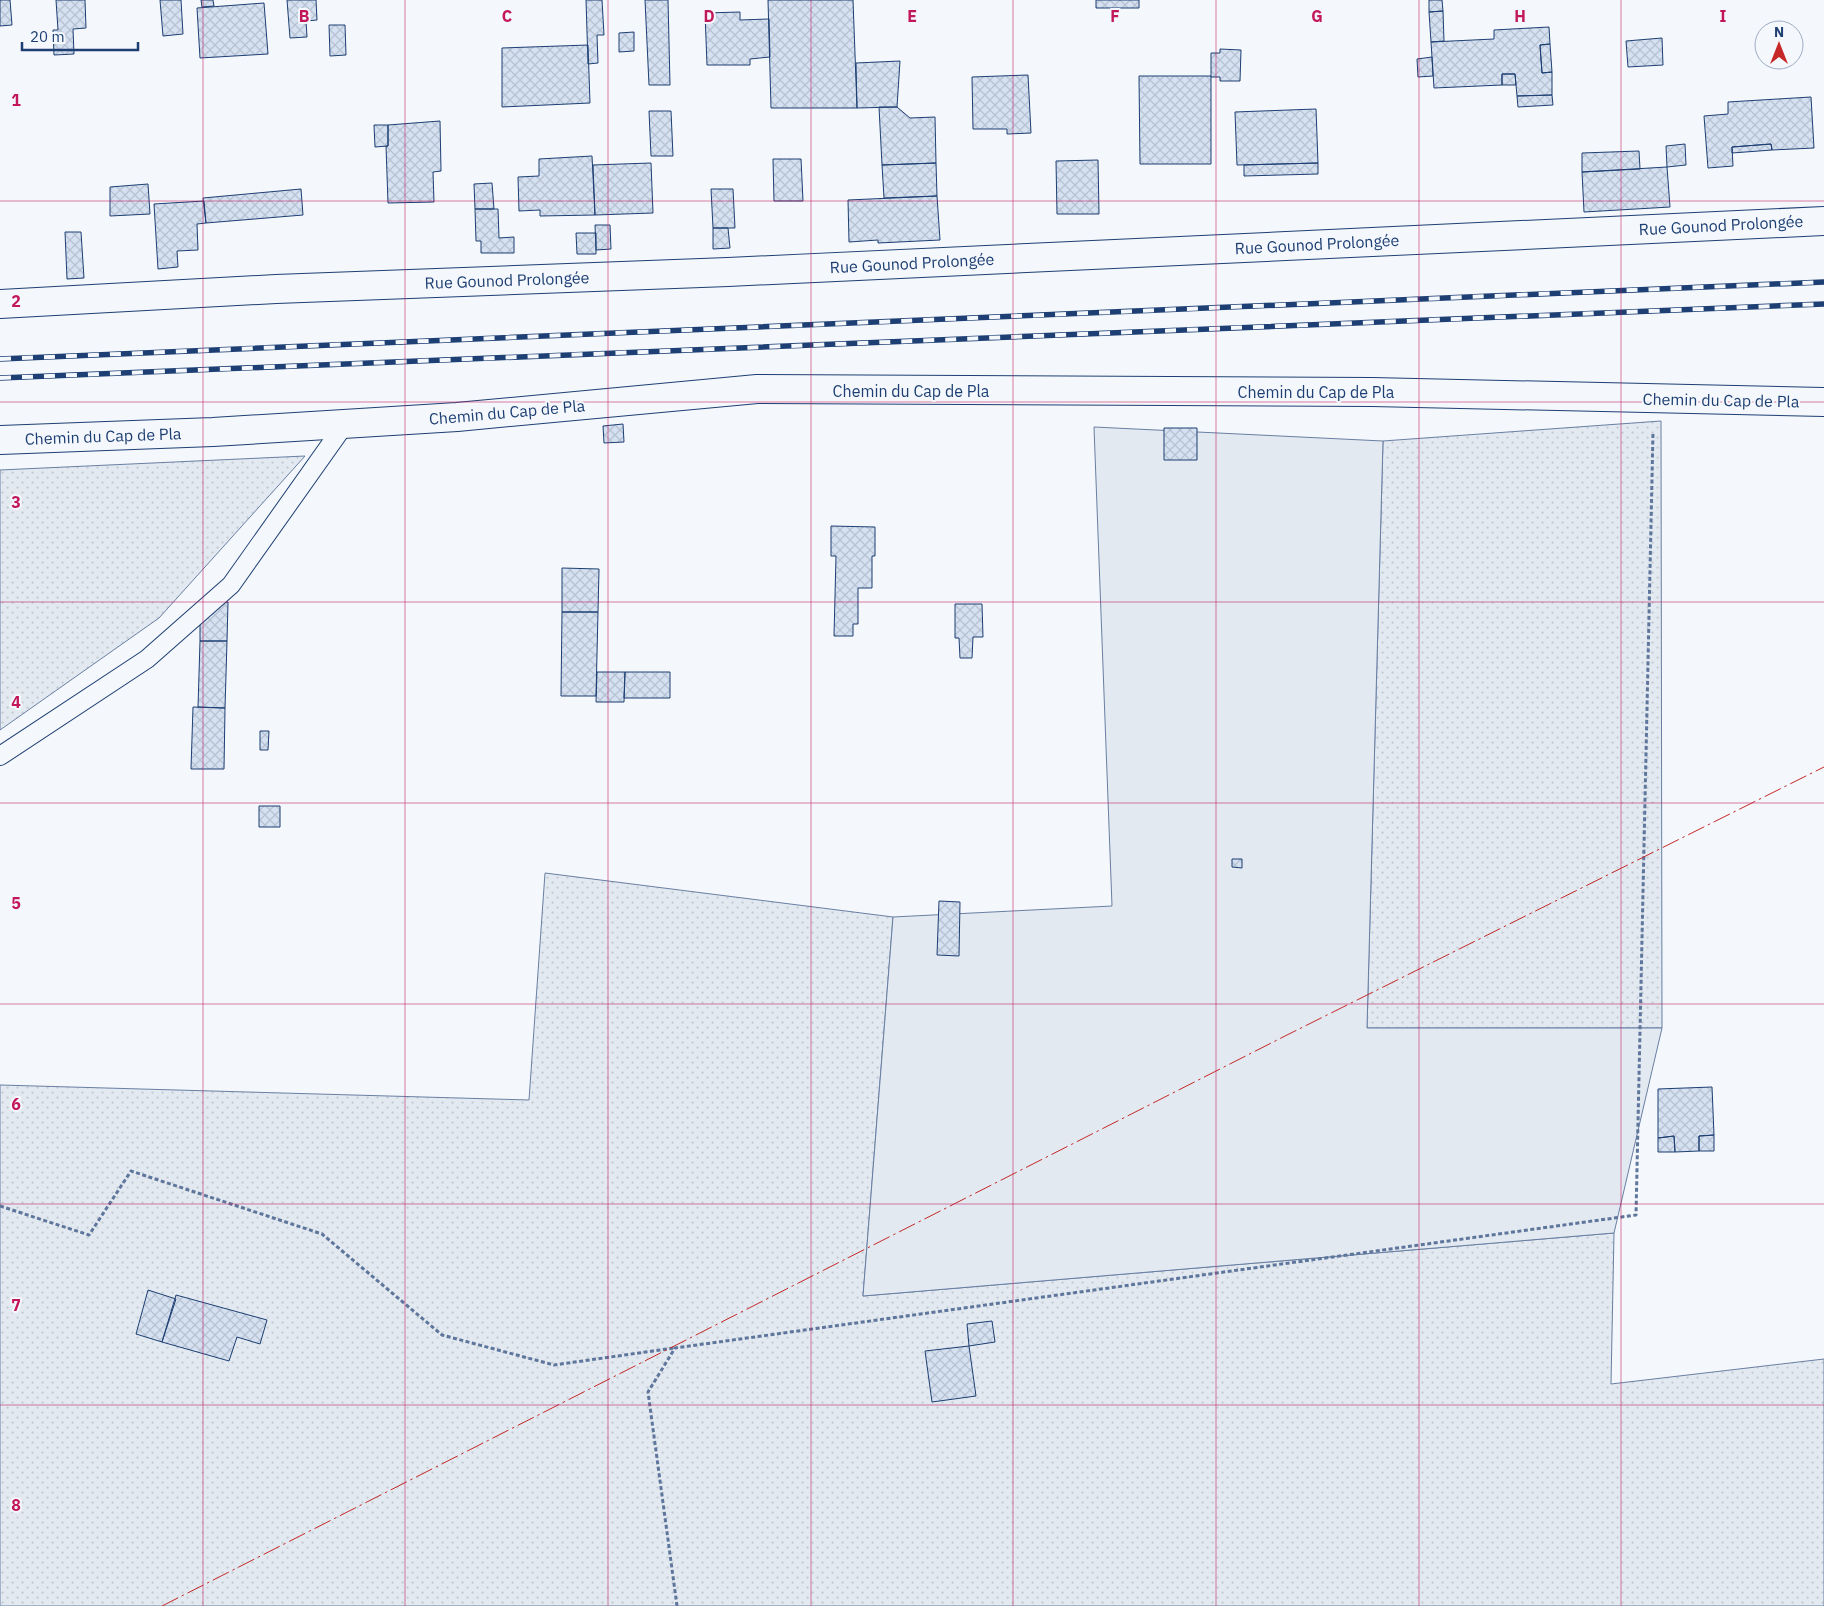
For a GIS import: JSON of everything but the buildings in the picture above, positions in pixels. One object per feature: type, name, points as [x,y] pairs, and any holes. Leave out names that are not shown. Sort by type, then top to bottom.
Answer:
[{"type":"street","name":"Rue Gounod Prolongée","points":[[0,304],[276,289],[738,272],[1824,221]]},
{"type":"street","name":"Chemin du Cap de Pla","points":[[0,440],[213,432],[457,417],[757,390],[1372,392],[1824,402]]},
{"type":"lane","points":[[0,756],[147,659],[231,585],[345,424]]},
{"type":"path","points":[[0,1206],[89,1235],[131,1171],[322,1234],[442,1335],[554,1365],[1636,1214],[1654,398]]},
{"type":"path","points":[[675,1348],[648,1392],[677,1606]]},
{"type":"shaded area","points":[[1661,421],[1662,1028],[1367,1028],[1383,441]]},
{"type":"shaded area","points":[[1094,427],[1383,441],[1367,1028],[1662,1028],[1614,1233],[863,1296],[893,917],[1112,906]]},
{"type":"shaded area","points":[[305,456],[159,618],[0,730],[0,470]]},
{"type":"shaded area","points":[[545,873],[893,917],[863,1296],[1614,1233],[1611,1384],[1824,1359],[1824,1606],[0,1606],[0,1085],[529,1100]]},
{"type":"railway","points":[[0,359],[1824,282]]},
{"type":"railway","points":[[0,378],[1824,304]]},
{"type":"power","points":[[162,1606],[1289,1034],[1824,767]]}]
